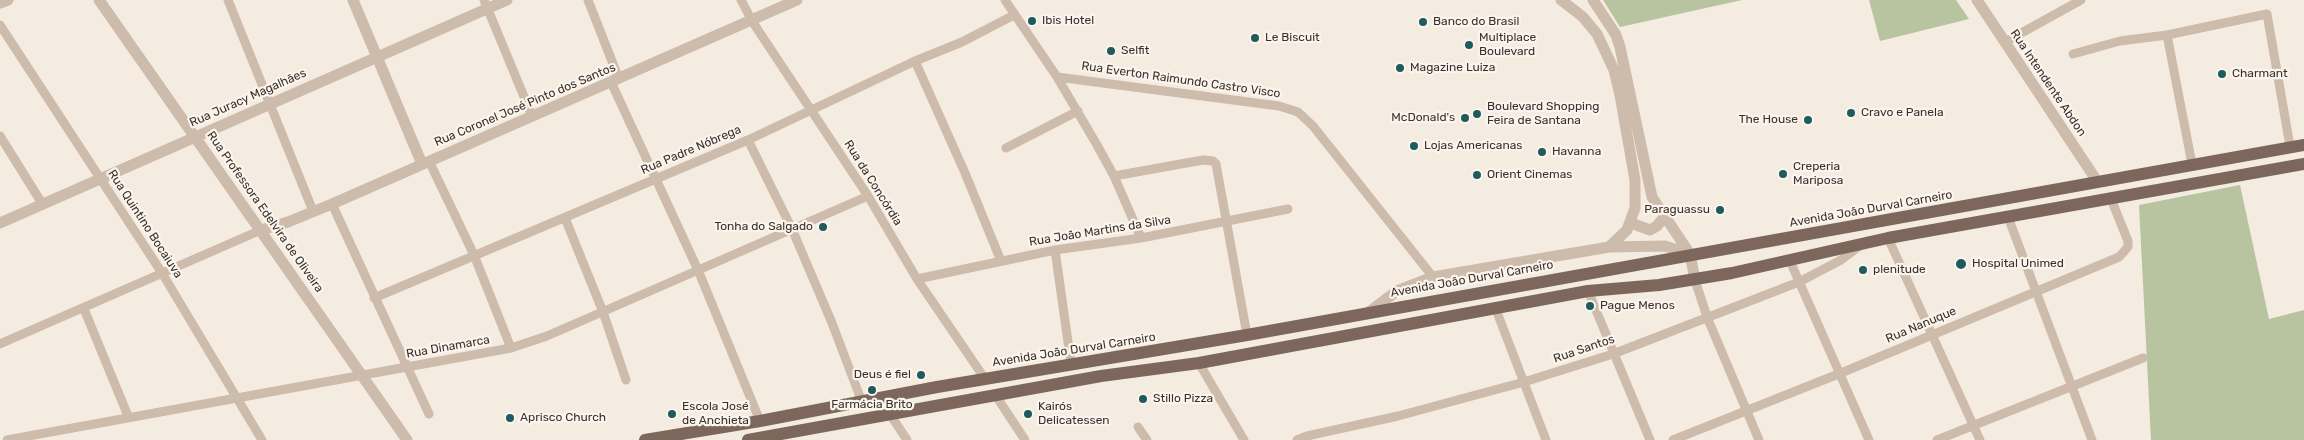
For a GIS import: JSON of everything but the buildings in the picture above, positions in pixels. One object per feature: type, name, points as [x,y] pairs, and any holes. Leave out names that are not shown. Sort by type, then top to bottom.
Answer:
[{"type":"main road","name":"Avenida João Durval Carneiro","points":[[645,440],[760,421],[1071,363],[1104,360],[1247,335],[2304,145]]},
{"type":"main road","points":[[748,440],[787,436],[890,414],[1101,376],[1199,362],[1588,291],[1695,280],[1790,261],[1888,238],[2304,164]]},
{"type":"street","points":[[0,3],[8,0]]},
{"type":"street","name":"Rua Professora Edelvira de Oliveira","points":[[99,0],[262,230],[406,440]]},
{"type":"street","points":[[228,0],[313,211]]},
{"type":"street","points":[[353,0],[375,56],[425,163],[474,255],[511,348]]},
{"type":"street","name":"Rua Juracy Magalhães","points":[[0,223],[270,104],[486,4],[507,0]]},
{"type":"street","points":[[588,0],[615,80],[655,180],[698,270],[760,421]]},
{"type":"street","name":"Rua da Concórdia","points":[[741,0],[752,21],[868,196],[917,279],[985,379]]},
{"type":"street","name":"Rua Coronel José Pinto dos Santos","points":[[262,230],[288,222],[332,204],[797,0]]},
{"type":"street","points":[[1005,0],[1078,111],[1114,176],[1141,238]]},
{"type":"street","points":[[1561,0],[1583,17],[1596,34],[1614,70],[1635,180],[1635,208],[1631,223],[1621,237],[1609,246]]},
{"type":"street","points":[[1593,0],[1616,35],[1652,197],[1690,254],[1695,280],[1707,317],[1758,440]]},
{"type":"street","name":"Rua Intendente Abdon","points":[[1977,0],[2097,181]]},
{"type":"street","points":[[2005,42],[2081,0]]},
{"type":"street","points":[[486,4],[532,116]]},
{"type":"street","points":[[2073,54],[2120,41],[2167,35],[2267,14],[2290,146]]},
{"type":"street","name":"Rua Padre Nóbrega","points":[[374,298],[748,140],[915,61],[962,42],[1014,15]]},
{"type":"street","name":"Rua Quintino Bocaiuva","points":[[0,25],[162,273],[262,440]]},
{"type":"street","points":[[2167,35],[2192,164]]},
{"type":"street","points":[[915,61],[965,172],[1001,261]]},
{"type":"street","name":"Rua Everton Raimundo Castro Visco","points":[[1057,77],[1279,106],[1298,112],[1313,126],[1433,277]]},
{"type":"street","points":[[1006,148],[1078,111]]},
{"type":"street","points":[[0,136],[43,205]]},
{"type":"street","points":[[748,140],[792,229],[832,323],[862,402]]},
{"type":"street","points":[[1114,176],[1203,160],[1213,161],[1218,170],[1247,335]]},
{"type":"street","name":"Rua Dinamarca","points":[[7,440],[128,416],[362,376],[511,348],[547,336],[868,196]]},
{"type":"street","name":"Rua Nanuque","points":[[1673,440],[1841,373],[2119,257],[2128,247],[2128,241],[2111,199]]},
{"type":"street","points":[[332,204],[429,414]]},
{"type":"street","name":"Rua João Martins da Silva","points":[[917,279],[1055,250],[1141,238],[1288,209]]},
{"type":"street","points":[[1631,223],[1650,230],[1657,226],[1664,216]]},
{"type":"street","points":[[2008,217],[2034,291],[2092,440]]},
{"type":"street","points":[[565,218],[603,312],[626,380]]},
{"type":"street","points":[[0,344],[262,230]]},
{"type":"street","points":[[1888,238],[1980,440]]},
{"type":"street","name":"Rua Santos","points":[[1297,440],[1307,436],[1398,416],[1524,382],[1613,354],[1799,282],[1841,260],[1864,243]]},
{"type":"street","points":[[1369,312],[1396,291],[1433,277],[1609,246],[1665,246],[1690,254]]},
{"type":"street","points":[[1055,250],[1071,363]]},
{"type":"street","points":[[1790,261],[1869,440]]},
{"type":"street","points":[[1588,291],[1650,440]]},
{"type":"street","points":[[1495,307],[1546,440]]},
{"type":"street","points":[[84,309],[128,416]]},
{"type":"street","points":[[1937,440],[1972,424],[2144,358]]},
{"type":"street","points":[[1199,362],[1244,440]]},
{"type":"street","points":[[996,396],[1025,440]]},
{"type":"street","points":[[890,414],[907,440]]},
{"type":"street","points":[[1138,427],[1147,440]]},
{"type":"green space","points":[[1603,0],[1742,0],[1620,27]]},
{"type":"green space","points":[[1869,0],[1956,0],[1969,19],[1880,41]]},
{"type":"green space","points":[[2240,185],[2269,319],[2304,310],[2304,440],[2151,440],[2139,205]]},
{"type":"place","name":"Ibis Hotel","points":[[1032,21]]},
{"type":"place","name":"Banco do Brasil","points":[[1423,22]]},
{"type":"place","name":"Le Biscuit","points":[[1255,38]]},
{"type":"place","name":"Multiplace Boulevard","points":[[1469,45]]},
{"type":"place","name":"Selfit","points":[[1111,51]]},
{"type":"place","name":"Magazine Luiza","points":[[1400,68]]},
{"type":"place","name":"Charmant","points":[[2222,74]]},
{"type":"place","name":"Cravo e Panela","points":[[1851,113]]},
{"type":"place","name":"Boulevard Shopping Feira de Santana","points":[[1477,114]]},
{"type":"place","name":"McDonald's","points":[[1465,118]]},
{"type":"place","name":"The House","points":[[1808,120]]},
{"type":"place","name":"Lojas Americanas","points":[[1414,146]]},
{"type":"place","name":"Havanna","points":[[1542,152]]},
{"type":"place","name":"Creperia Mariposa","points":[[1783,174]]},
{"type":"place","name":"Orient Cinemas","points":[[1477,175]]},
{"type":"place","name":"Paraguassu","points":[[1720,210]]},
{"type":"place","name":"Tonha do Salgado","points":[[823,227]]},
{"type":"place","name":"Hospital Unimed","points":[[1961,264]]},
{"type":"place","name":"plenitude","points":[[1863,270]]},
{"type":"place","name":"Pague Menos","points":[[1590,306]]},
{"type":"place","name":"Deus é fiel","points":[[921,375]]},
{"type":"place","name":"Farmácia Brito","points":[[872,390]]},
{"type":"place","name":"Stillo Pizza","points":[[1143,399]]},
{"type":"place","name":"Escola José de Anchieta","points":[[672,414]]},
{"type":"place","name":"Kairós Delicatessen","points":[[1028,414]]},
{"type":"place","name":"Aprisco Church","points":[[510,418]]}]
